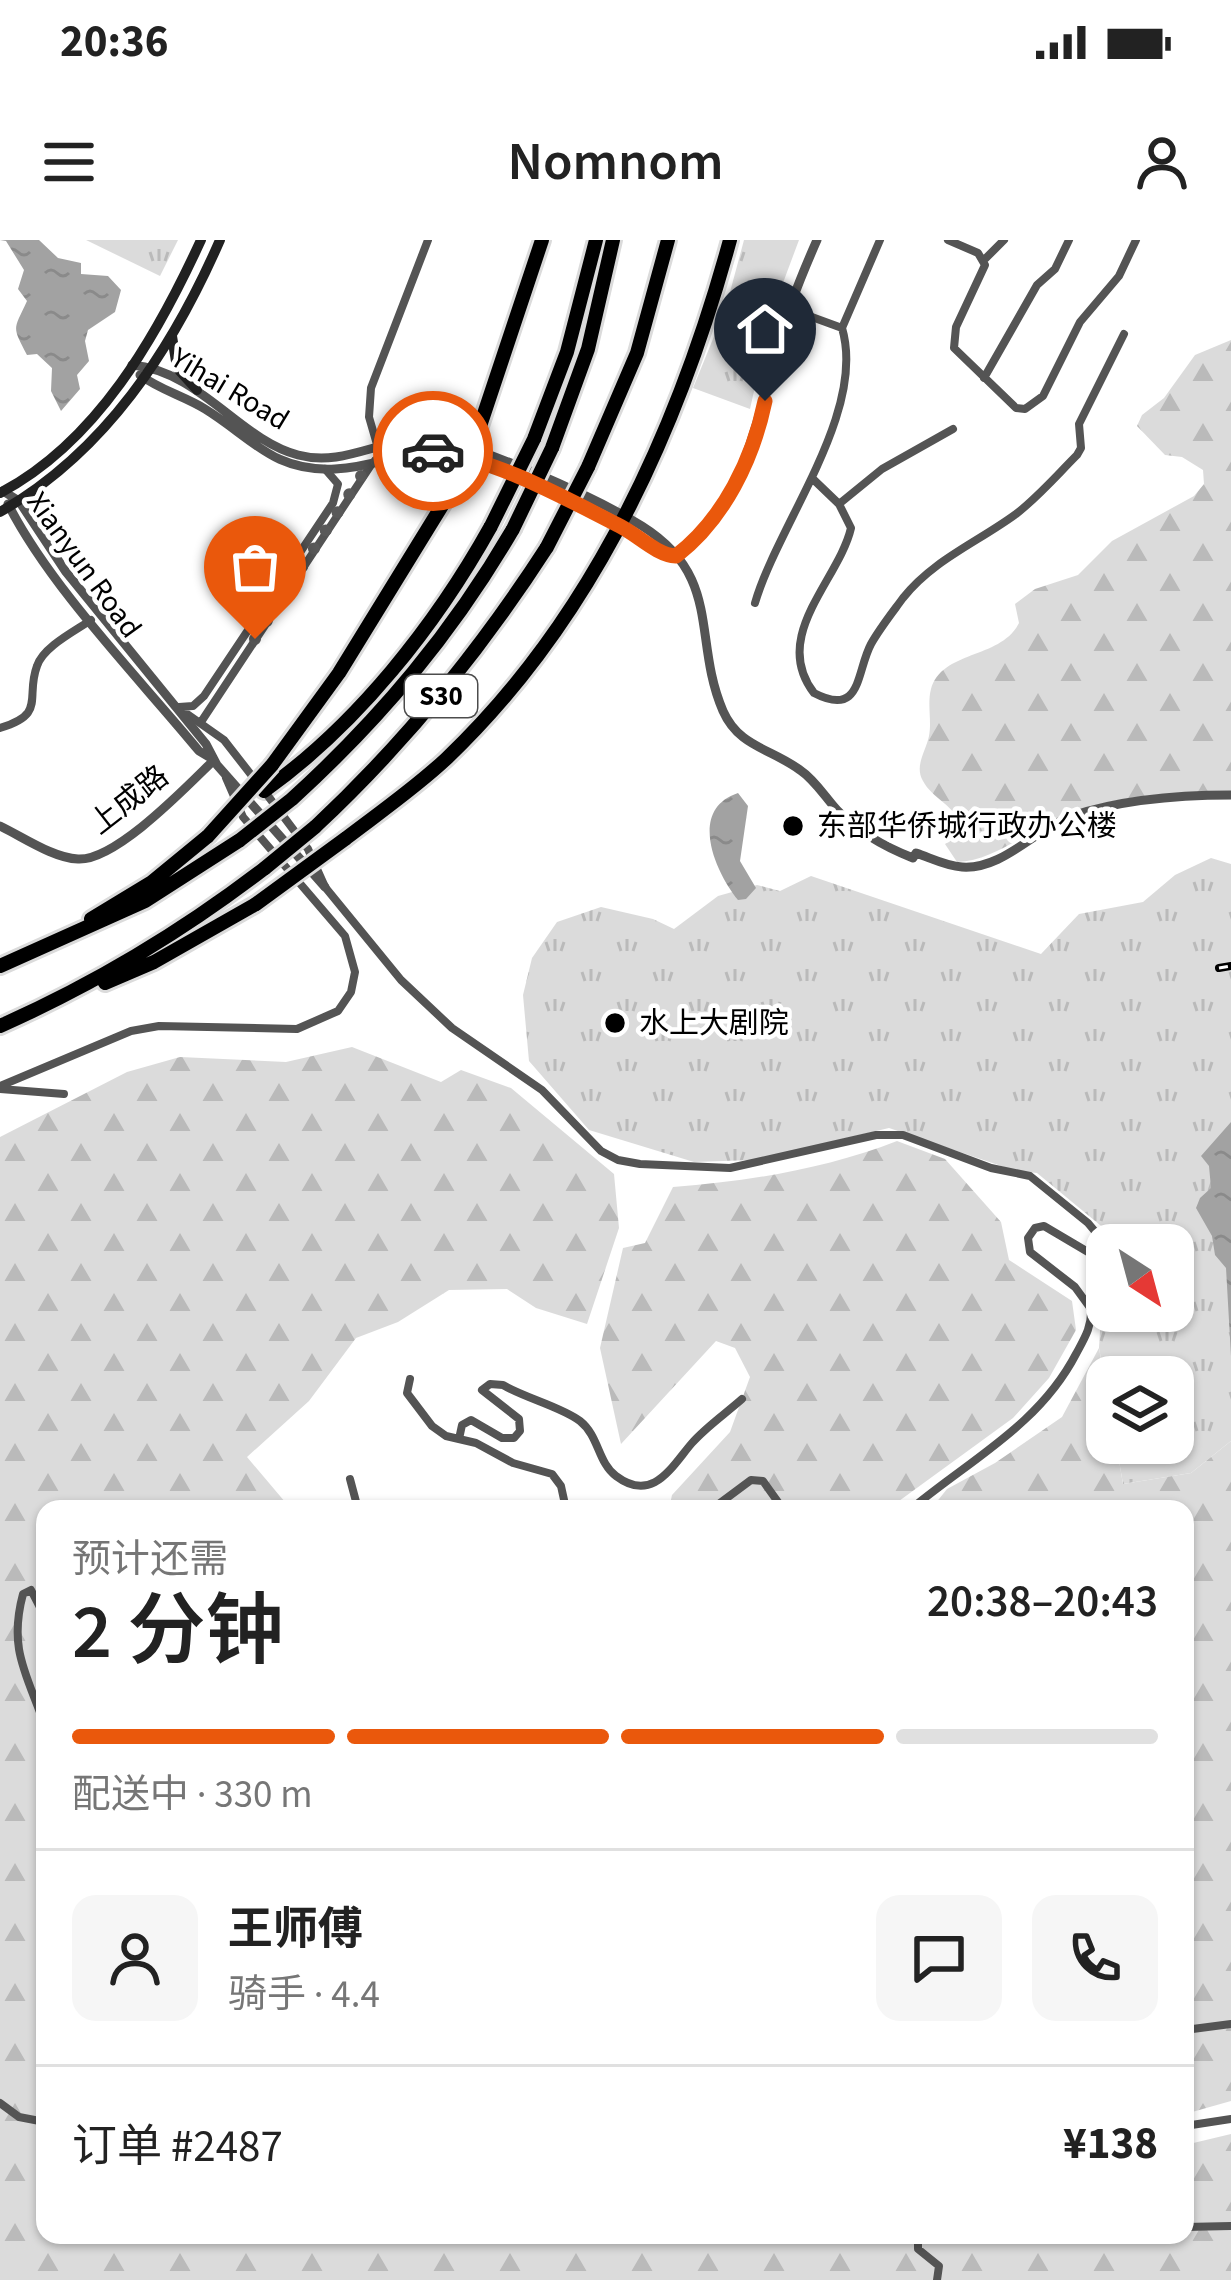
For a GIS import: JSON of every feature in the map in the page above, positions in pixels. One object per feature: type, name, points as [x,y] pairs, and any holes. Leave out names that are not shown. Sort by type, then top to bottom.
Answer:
[{"type":"highway","points":[[36,953],[152,882],[208,836],[272,765],[350,657],[472,454],[542,240]]},
{"type":"highway","points":[[264,791],[326,738],[378,684],[443,602],[491,526],[534,439],[571,340],[596,240]]},
{"type":"highway","name":"S30","points":[[0,966],[145,901],[241,840],[292,799],[408,683],[481,584],[552,448],[587,349],[614,240]]},
{"type":"highway","name":"S30","points":[[0,1025],[61,999],[166,937],[266,868],[315,826],[434,704],[473,656],[547,547],[588,467],[637,353],[668,240]]},
{"type":"highway","points":[[61,999],[154,962],[256,904],[428,775],[492,711],[559,626],[624,522],[697,344],[730,240]]},
{"type":"main road","points":[[1,490],[32,475],[94,416],[132,365],[201,240]]},
{"type":"main road","points":[[9,507],[78,456],[147,374],[220,240]]},
{"type":"main road","points":[[174,328],[173,359],[197,390]]},
{"type":"street","points":[[199,736],[201,723],[377,454],[368,417],[371,388],[428,240]]},
{"type":"street","points":[[817,240],[790,309],[742,470],[710,522],[676,556],[699,596],[716,689],[737,734],[800,770],[857,828],[903,854],[954,866],[980,866],[1054,824],[1088,812],[1176,796],[1231,795]]},
{"type":"street","points":[[754,603],[772,555],[814,480],[844,381],[848,358],[842,328],[880,240]]},
{"type":"street","points":[[948,240],[985,259]]},
{"type":"street","points":[[1004,240],[985,259],[953,339],[959,356],[1016,408],[1035,405],[1080,322],[1119,276],[1136,240]]},
{"type":"street","points":[[985,378],[1037,285],[1055,269],[1070,240]]},
{"type":"street","points":[[790,309],[842,328]]},
{"type":"street","points":[[814,480],[848,518],[848,539],[812,603],[801,642],[808,685],[814,693],[846,698],[857,688],[872,643],[908,591],[945,559],[1028,505],[1081,448],[1079,424],[1124,334]]},
{"type":"street","name":"Yihai Road","points":[[132,365],[206,409],[269,456],[325,469],[422,439],[472,454],[624,522],[664,554],[676,556]]},
{"type":"street","name":"Yihai Road","points":[[147,374],[197,390],[273,445],[296,454],[336,458],[377,454]]},
{"type":"street","points":[[839,504],[882,469],[953,429]]},
{"type":"street","points":[[172,704],[184,708],[201,700],[291,569],[337,496],[336,479],[325,469]]},
{"type":"street","name":"Xianyun Road","points":[[1,490],[37,552],[199,752],[214,760]]},
{"type":"street","name":"Xianyun Road","points":[[9,507],[224,772],[430,1008],[478,1047],[526,1077],[589,1141],[618,1160],[730,1168],[876,1135],[903,1135],[992,1168],[1030,1176],[1094,1229],[1099,1244],[1088,1252],[1045,1226],[1035,1228],[1028,1238],[1030,1252],[1075,1287],[1091,1309],[1088,1332],[1064,1378],[1034,1415],[923,1500]]},
{"type":"street","points":[[0,728],[21,719],[33,705],[42,657],[91,620]]},
{"type":"street","name":"Xianyun Road","points":[[172,704],[224,740],[308,849],[325,887]]},
{"type":"street","name":"上成路","points":[[0,826],[65,857],[89,858],[115,845],[214,760]]},
{"type":"street","points":[[0,1088],[131,1030],[174,1026],[297,1029],[338,1011],[351,992],[355,972],[345,935],[243,818],[224,772]]},
{"type":"street","points":[[0,1088],[64,1094]]},
{"type":"street","points":[[410,1379],[407,1394],[432,1426],[513,1463],[552,1474],[564,1500]]},
{"type":"street","points":[[459,1438],[462,1425],[471,1420],[502,1438],[514,1438],[520,1431],[519,1419],[482,1390],[490,1384],[502,1385],[580,1420],[616,1477],[650,1484],[668,1475],[692,1442],[742,1400]]},
{"type":"street","points":[[350,1479],[356,1500]]},
{"type":"street","points":[[724,1500],[751,1480],[763,1481],[777,1500]]},
{"type":"street","points":[[36,1600],[31,1590],[22,1594],[14,1625],[16,1646],[36,1701]]},
{"type":"street","points":[[1194,2029],[1231,2024]]},
{"type":"street","points":[[0,2103],[19,2117],[36,2120]]},
{"type":"street","points":[[1194,2125],[1231,2119]]},
{"type":"street","points":[[1194,2227],[1231,2226]]},
{"type":"street","points":[[918,2244],[939,2266],[937,2280]]},
{"type":"green space","points":[[86,240],[178,240],[160,276]]},
{"type":"green space","points":[[744,240],[799,240],[771,315],[750,409],[693,388],[726,307]]},
{"type":"green space","points":[[1231,340],[1231,792],[1113,801],[1059,817],[988,855],[957,862],[945,844],[956,837],[960,823],[927,787],[920,770],[937,676],[1011,635],[1019,623],[1015,604],[1035,589],[1078,575],[1112,541],[1194,496],[1204,484],[1203,470],[1182,457],[1165,455],[1137,426],[1195,355]]},
{"type":"green space","points":[[1211,858],[1231,864],[1231,1441],[1191,1473],[1123,1484],[1120,1464],[1194,1464],[1194,1356],[1100,1356],[1099,1348],[1100,1332],[1194,1332],[1194,1224],[1099,1224],[1037,1173],[1013,1170],[889,1128],[753,1160],[694,1162],[589,1130],[529,1061],[523,995],[532,958],[557,922],[601,907],[674,929],[718,896],[757,885],[780,891],[811,876],[1041,954],[1079,914],[1143,902],[1175,875]]},
{"type":"green space","points":[[352,1047],[441,1082],[461,1070],[511,1088],[614,1174],[619,1228],[587,1324],[536,1308],[507,1289],[449,1290],[398,1322],[356,1338],[309,1401],[247,1457],[283,1500],[36,1500],[36,2244],[1194,2244],[1194,2143],[1231,2134],[1231,2280],[0,2280],[0,1137],[127,1072],[180,1057],[286,1062]]},
{"type":"green space","points":[[897,1141],[945,1159],[1001,1222],[1009,1260],[1072,1301],[1076,1330],[1049,1378],[1013,1418],[900,1500],[671,1500],[730,1432],[750,1377],[735,1348],[716,1341],[621,1444],[600,1348],[623,1248],[645,1243],[673,1187],[787,1172]]},
{"type":"green space","points":[[1086,1372],[1086,1464],[1120,1464],[1123,1484],[1191,1473],[1231,1441],[1231,2101],[1194,2111],[1194,1500],[938,1500],[947,1489],[1062,1417]]},
{"type":"water","points":[[0,240],[39,240],[58,258],[81,263],[81,274],[108,276],[121,290],[115,312],[88,330],[89,361],[77,375],[80,389],[61,411],[51,391],[52,368],[37,354],[27,355],[18,338],[17,323],[27,301],[18,289],[24,270],[6,241]]},
{"type":"water","points":[[738,793],[748,806],[740,861],[756,888],[746,899],[738,900],[715,859],[710,827],[722,801]]},
{"type":"water","points":[[1231,1122],[1231,1356],[1226,1268],[1215,1255],[1212,1236],[1196,1208],[1211,1188],[1209,1166],[1201,1156]]},
{"type":"railway","points":[[1219,968],[1231,966]]},
{"type":"way so far","points":[[255,639],[365,470],[376,460],[400,453],[433,451]]},
{"type":"place","name":"东部华侨城行政办公楼","points":[[793,826]]},
{"type":"place","name":"水上大剧院","points":[[615,1023]]},
{"type":"route","points":[[433,451],[494,467],[676,556],[704,529],[731,490],[752,446],[765,401]]}]
